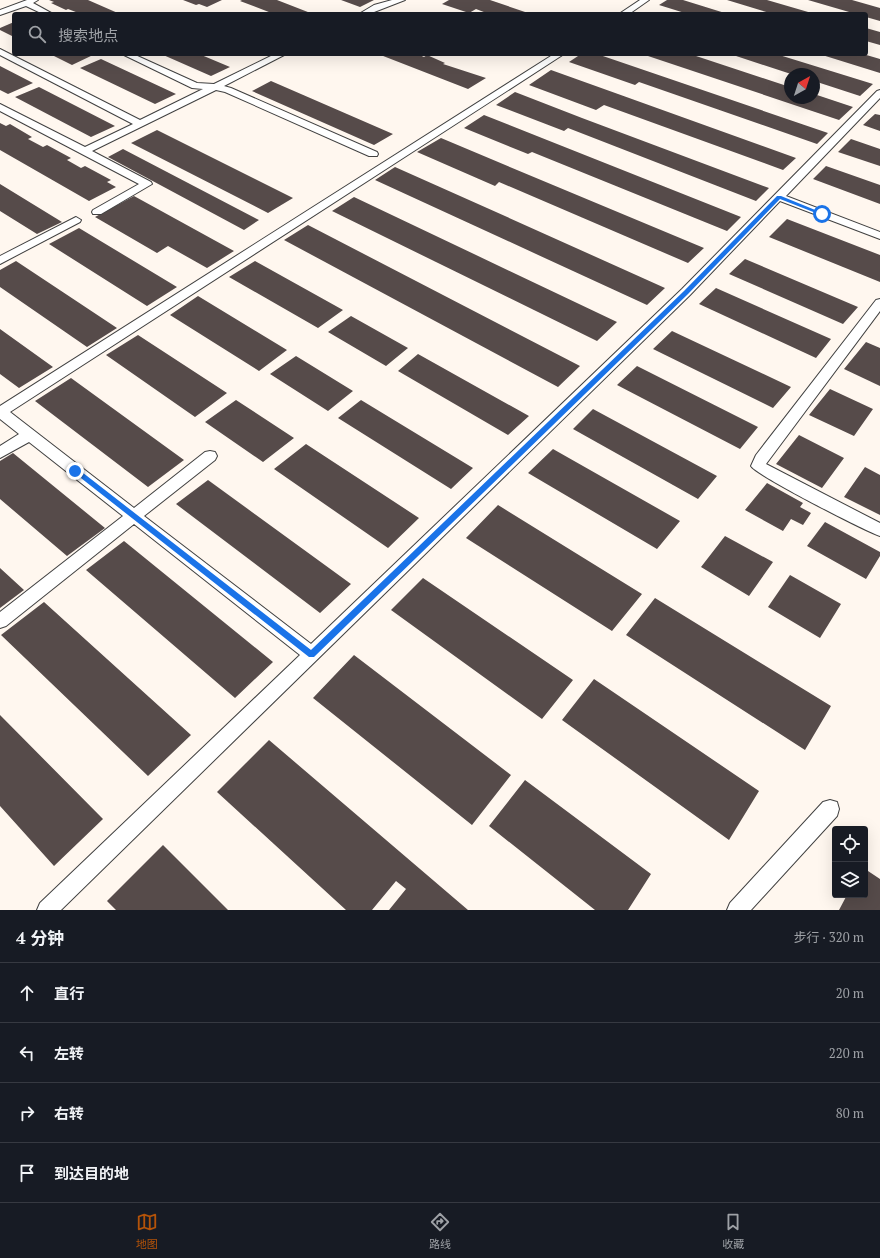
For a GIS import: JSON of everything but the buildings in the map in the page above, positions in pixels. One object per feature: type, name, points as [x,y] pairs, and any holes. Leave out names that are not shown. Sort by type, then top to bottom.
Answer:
[{"type":"lane","points":[[367,12],[377,7],[401,0]]},
{"type":"lane","points":[[626,12],[645,0]]},
{"type":"lane","points":[[0,13],[30,2],[46,12]]},
{"type":"lane","points":[[0,52],[141,124]]},
{"type":"lane","points":[[130,56],[195,86],[215,87],[228,90],[374,154]]},
{"type":"lane","points":[[85,152],[278,56]]},
{"type":"lane","points":[[311,654],[0,412],[557,56]]},
{"type":"lane","points":[[47,910],[686,292],[880,93]]},
{"type":"lane","points":[[0,107],[148,184],[97,212]]},
{"type":"lane","points":[[779,197],[880,236]]},
{"type":"lane","points":[[0,262],[76,220]]},
{"type":"lane","points":[[880,303],[761,459],[758,466],[880,530]]},
{"type":"lane","points":[[0,454],[29,434]]},
{"type":"lane","points":[[0,621],[210,456]]},
{"type":"lane","points":[[736,910],[830,809]]},
{"type":"route","points":[[75,471],[311,654],[686,292],[779,197],[822,214]]}]
